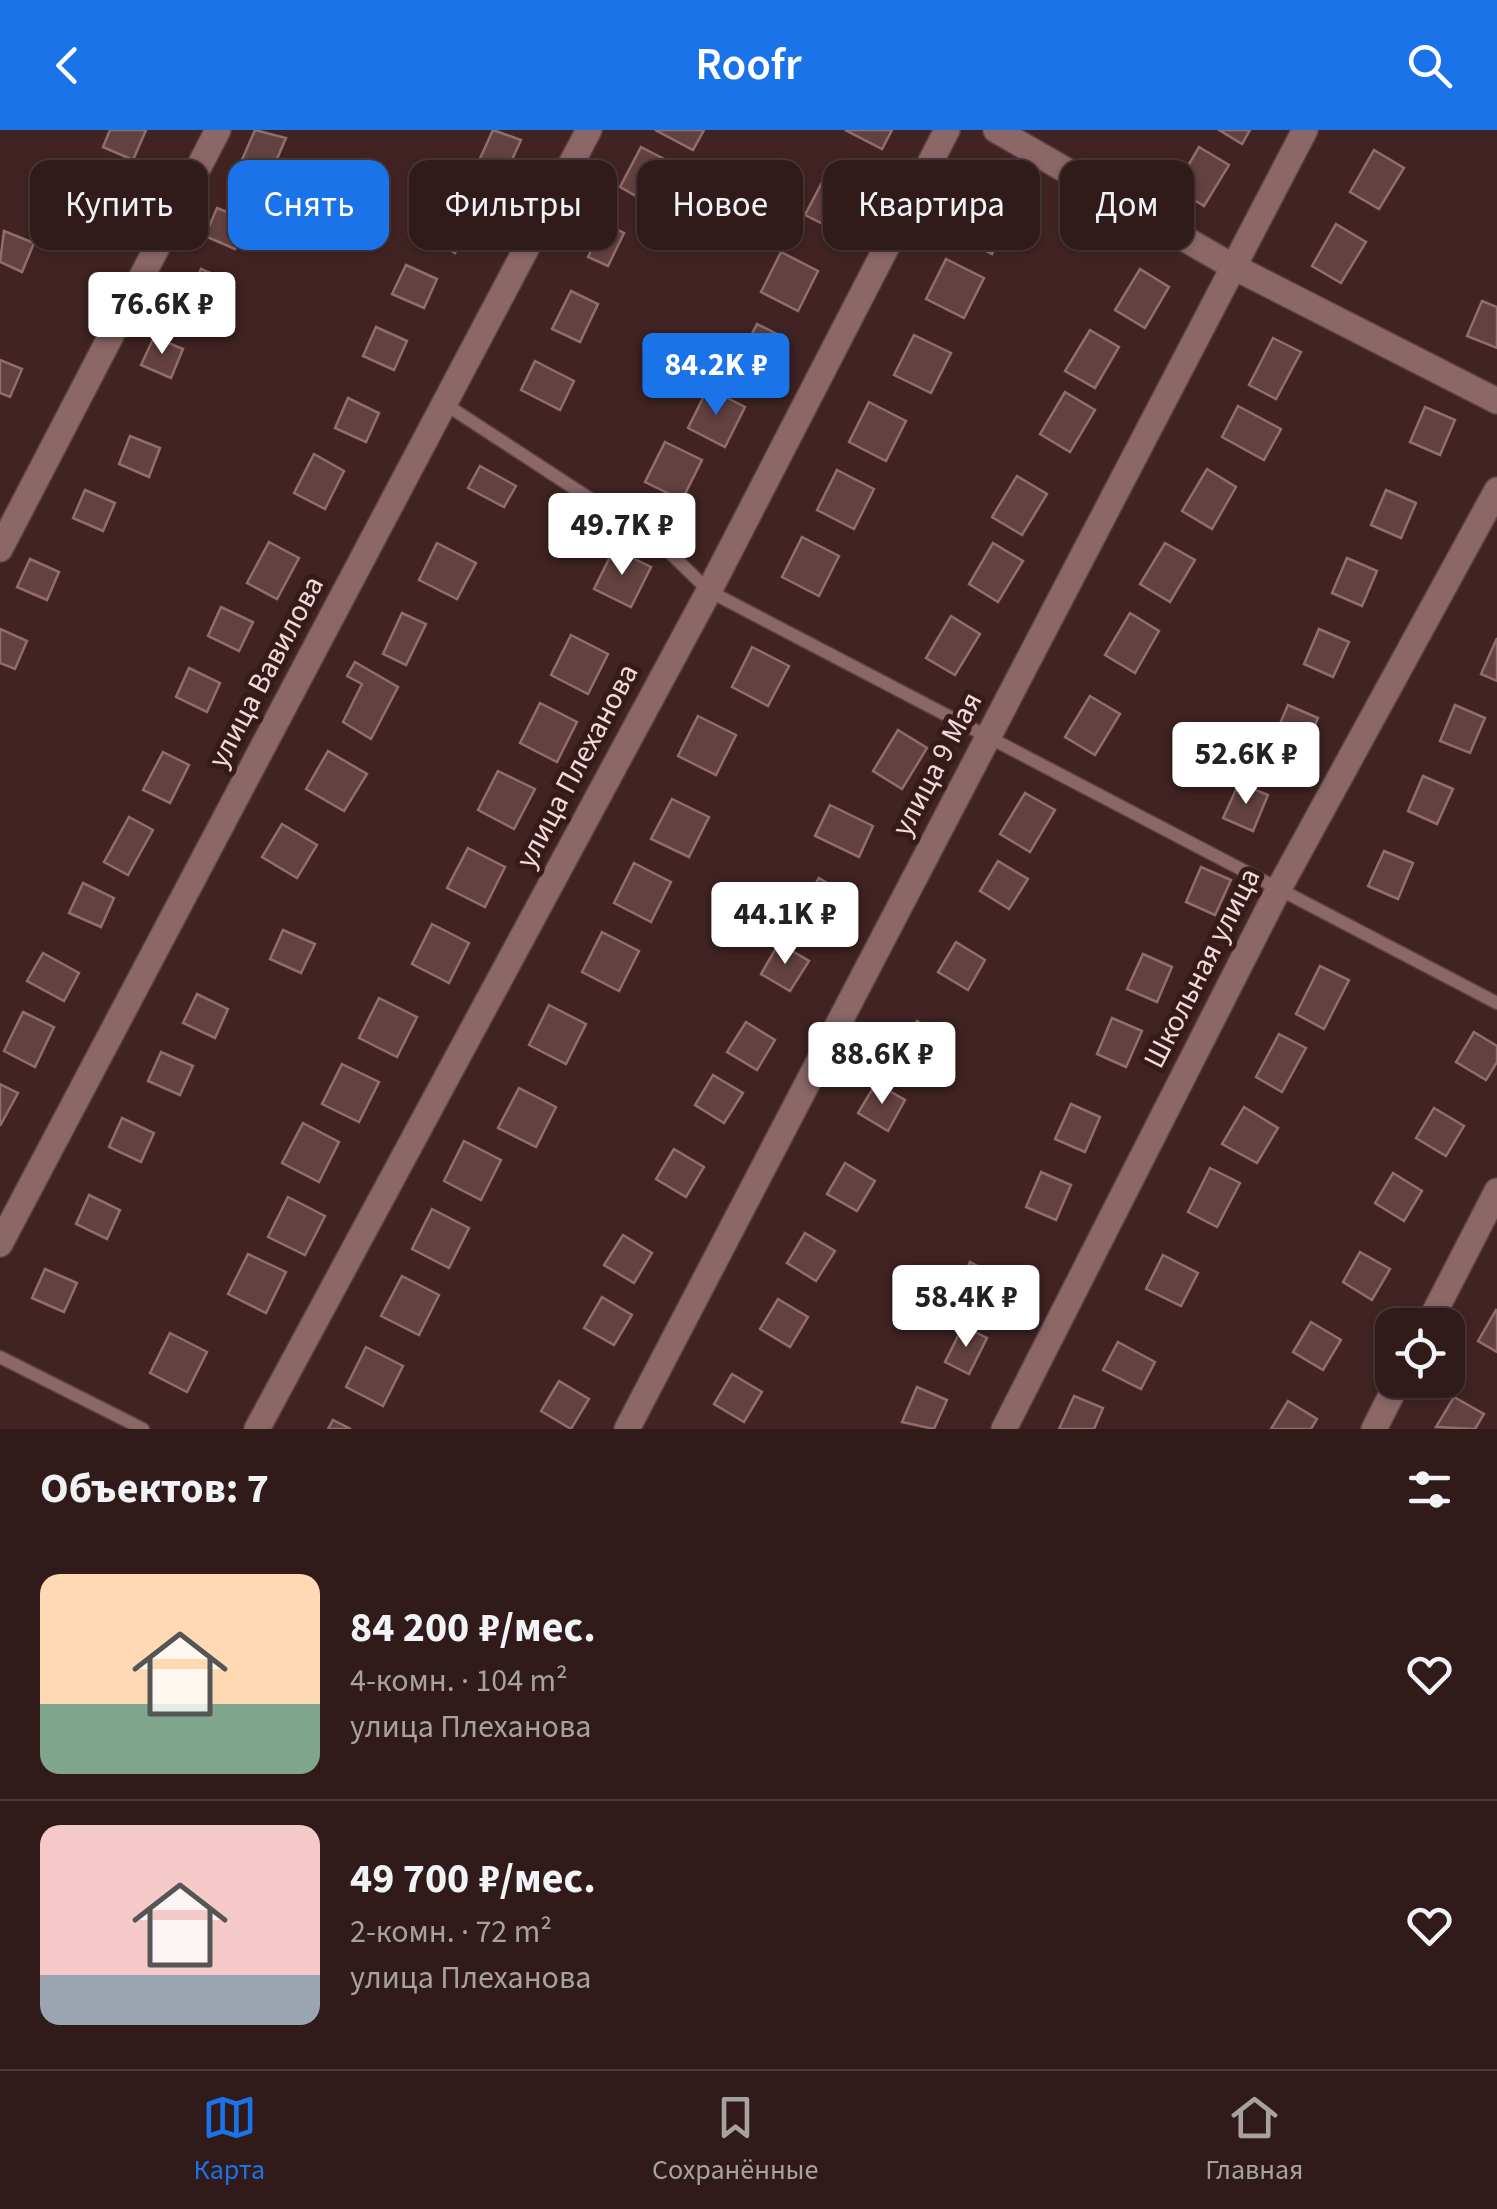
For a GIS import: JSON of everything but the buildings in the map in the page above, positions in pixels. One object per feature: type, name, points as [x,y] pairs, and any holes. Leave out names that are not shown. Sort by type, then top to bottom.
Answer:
[{"type":"street","points":[[0,548],[218,130]]},
{"type":"street","name":"улица Вавилова","points":[[0,1244],[589,130]]},
{"type":"street","name":"улица Плеханова","points":[[257,1429],[708,592],[946,130]]},
{"type":"street","points":[[996,130],[1232,266],[1497,401]]},
{"type":"street","name":"улица 9 Мая","points":[[627,1429],[1304,130]]},
{"type":"street","name":"Школьная улица","points":[[1004,1429],[1276,892],[1497,490]]},
{"type":"street","points":[[1437,1308],[1497,1191]]},
{"type":"street","points":[[1374,1429],[1390,1398]]},
{"type":"lane","points":[[445,404],[664,547],[708,592],[1276,892],[1497,1003]]},
{"type":"lane","points":[[0,1357],[143,1429]]}]
